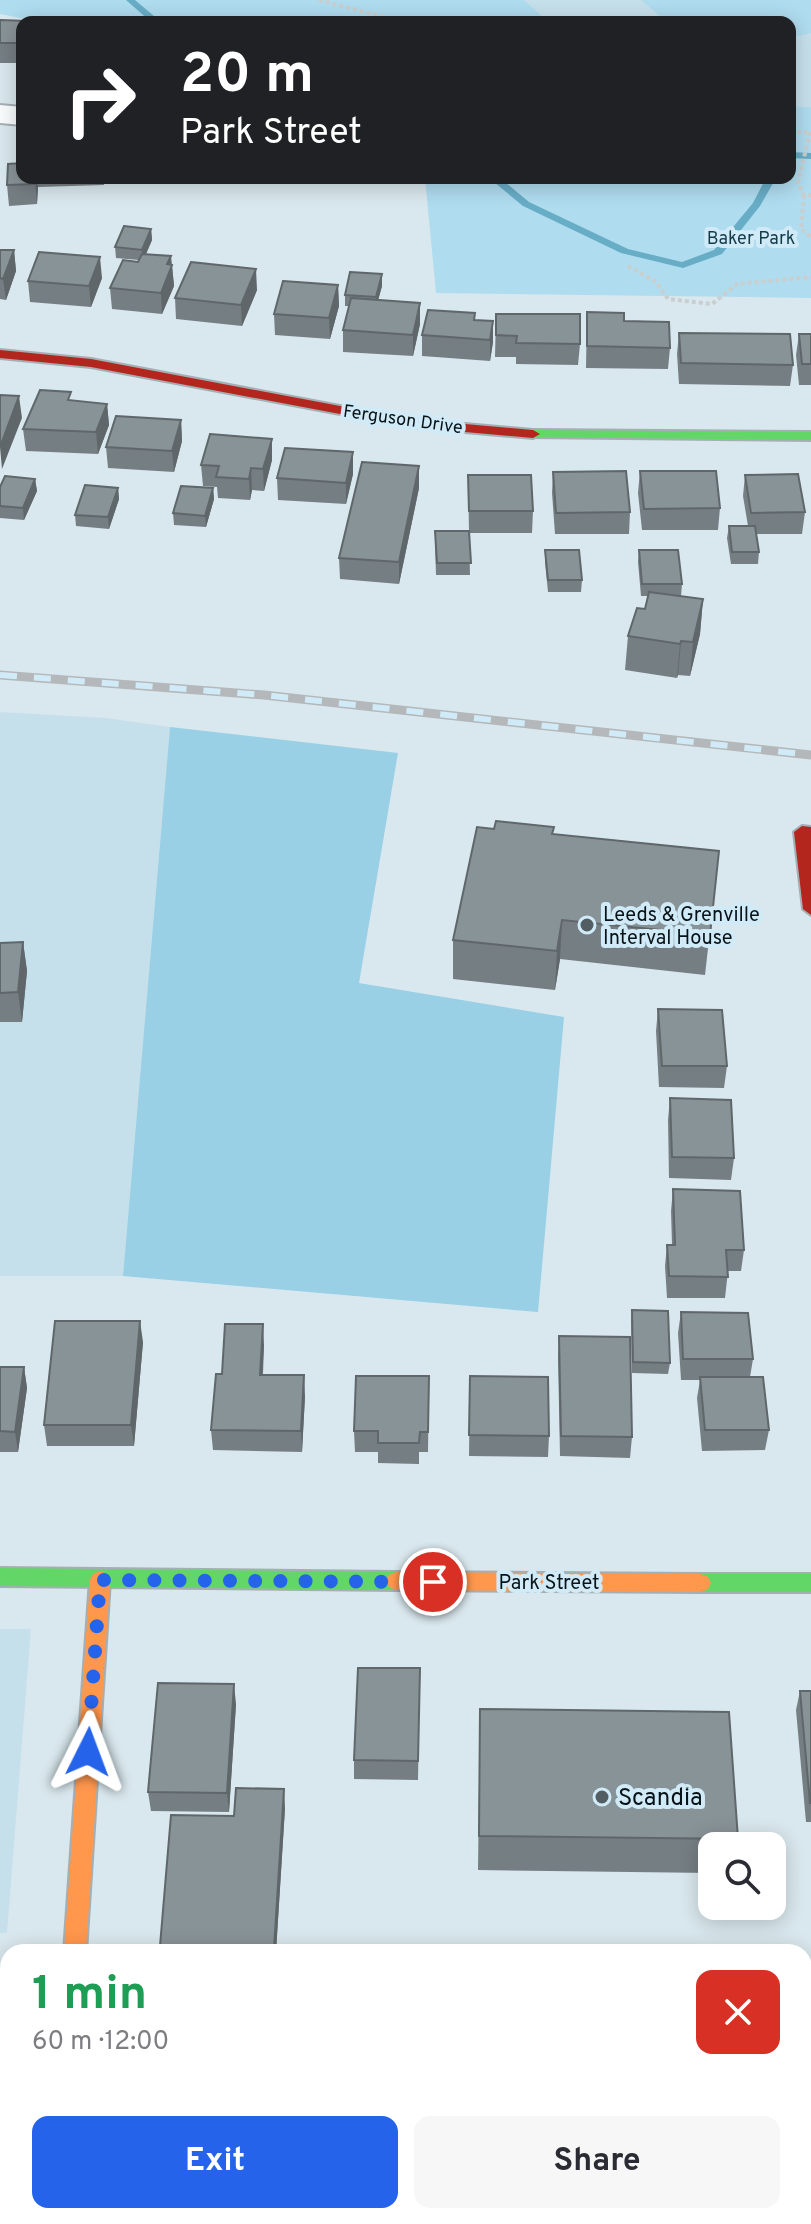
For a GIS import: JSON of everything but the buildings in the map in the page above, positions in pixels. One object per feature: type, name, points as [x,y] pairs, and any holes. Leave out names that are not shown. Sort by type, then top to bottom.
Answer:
[{"type":"street","name":"Ferguson Drive","points":[[0,354],[91,363],[409,423],[518,434],[811,436]]},
{"type":"street","points":[[806,833],[811,909]]},
{"type":"street","name":"Park Street","points":[[0,1577],[811,1583]]},
{"type":"street","points":[[76,1944],[100,1580]]},
{"type":"path","points":[[319,0],[380,16]]},
{"type":"path","points":[[811,132],[798,183],[804,195],[801,229],[811,237]]},
{"type":"path","points":[[804,195],[811,195]]},
{"type":"path","points":[[628,266],[656,282],[668,299],[712,304],[737,284],[811,277]]},
{"type":"shaded area","points":[[524,0],[811,0],[811,107],[796,106],[796,16],[542,16]]},
{"type":"shaded area","points":[[0,712],[106,718],[170,727],[123,1276],[0,1276]]},
{"type":"shaded area","points":[[170,727],[398,753],[359,983],[564,1017],[538,1312],[123,1276]]},
{"type":"shaded area","points":[[0,1629],[31,1629],[7,1933],[0,1933]]},
{"type":"green space","points":[[0,0],[524,0],[542,16],[16,17],[0,14]]},
{"type":"green space","points":[[641,0],[811,0],[811,33],[796,37],[796,16],[660,16]]},
{"type":"green space","name":"Baker Park","points":[[796,106],[811,107],[811,298],[436,293],[426,184],[796,184]]},
{"type":"waterway","points":[[130,0],[149,16]]},
{"type":"waterway","points":[[796,155],[811,156]]},
{"type":"waterway","points":[[501,184],[526,204],[625,251],[683,265],[718,252],[757,204],[768,184]]},
{"type":"railway","points":[[0,675],[264,695],[811,755]]},
{"type":"traffic: fast","points":[[533,434],[811,436]]},
{"type":"traffic: fast","points":[[0,1577],[396,1581]]},
{"type":"traffic: fast","points":[[701,1583],[811,1583]]},
{"type":"traffic: slow","points":[[76,1944],[100,1580]]},
{"type":"traffic: slow","points":[[396,1581],[701,1583]]},
{"type":"traffic: jam","points":[[0,354],[91,363],[409,423],[533,434]]},
{"type":"traffic: jam","points":[[811,833],[802,832],[811,909]]},
{"type":"place","name":"Leeds & Grenville Interval House","points":[[587,925]]},
{"type":"place","name":"Scandia","points":[[602,1797]]},
{"type":"route","points":[[88,1752],[100,1580],[433,1582]]}]
